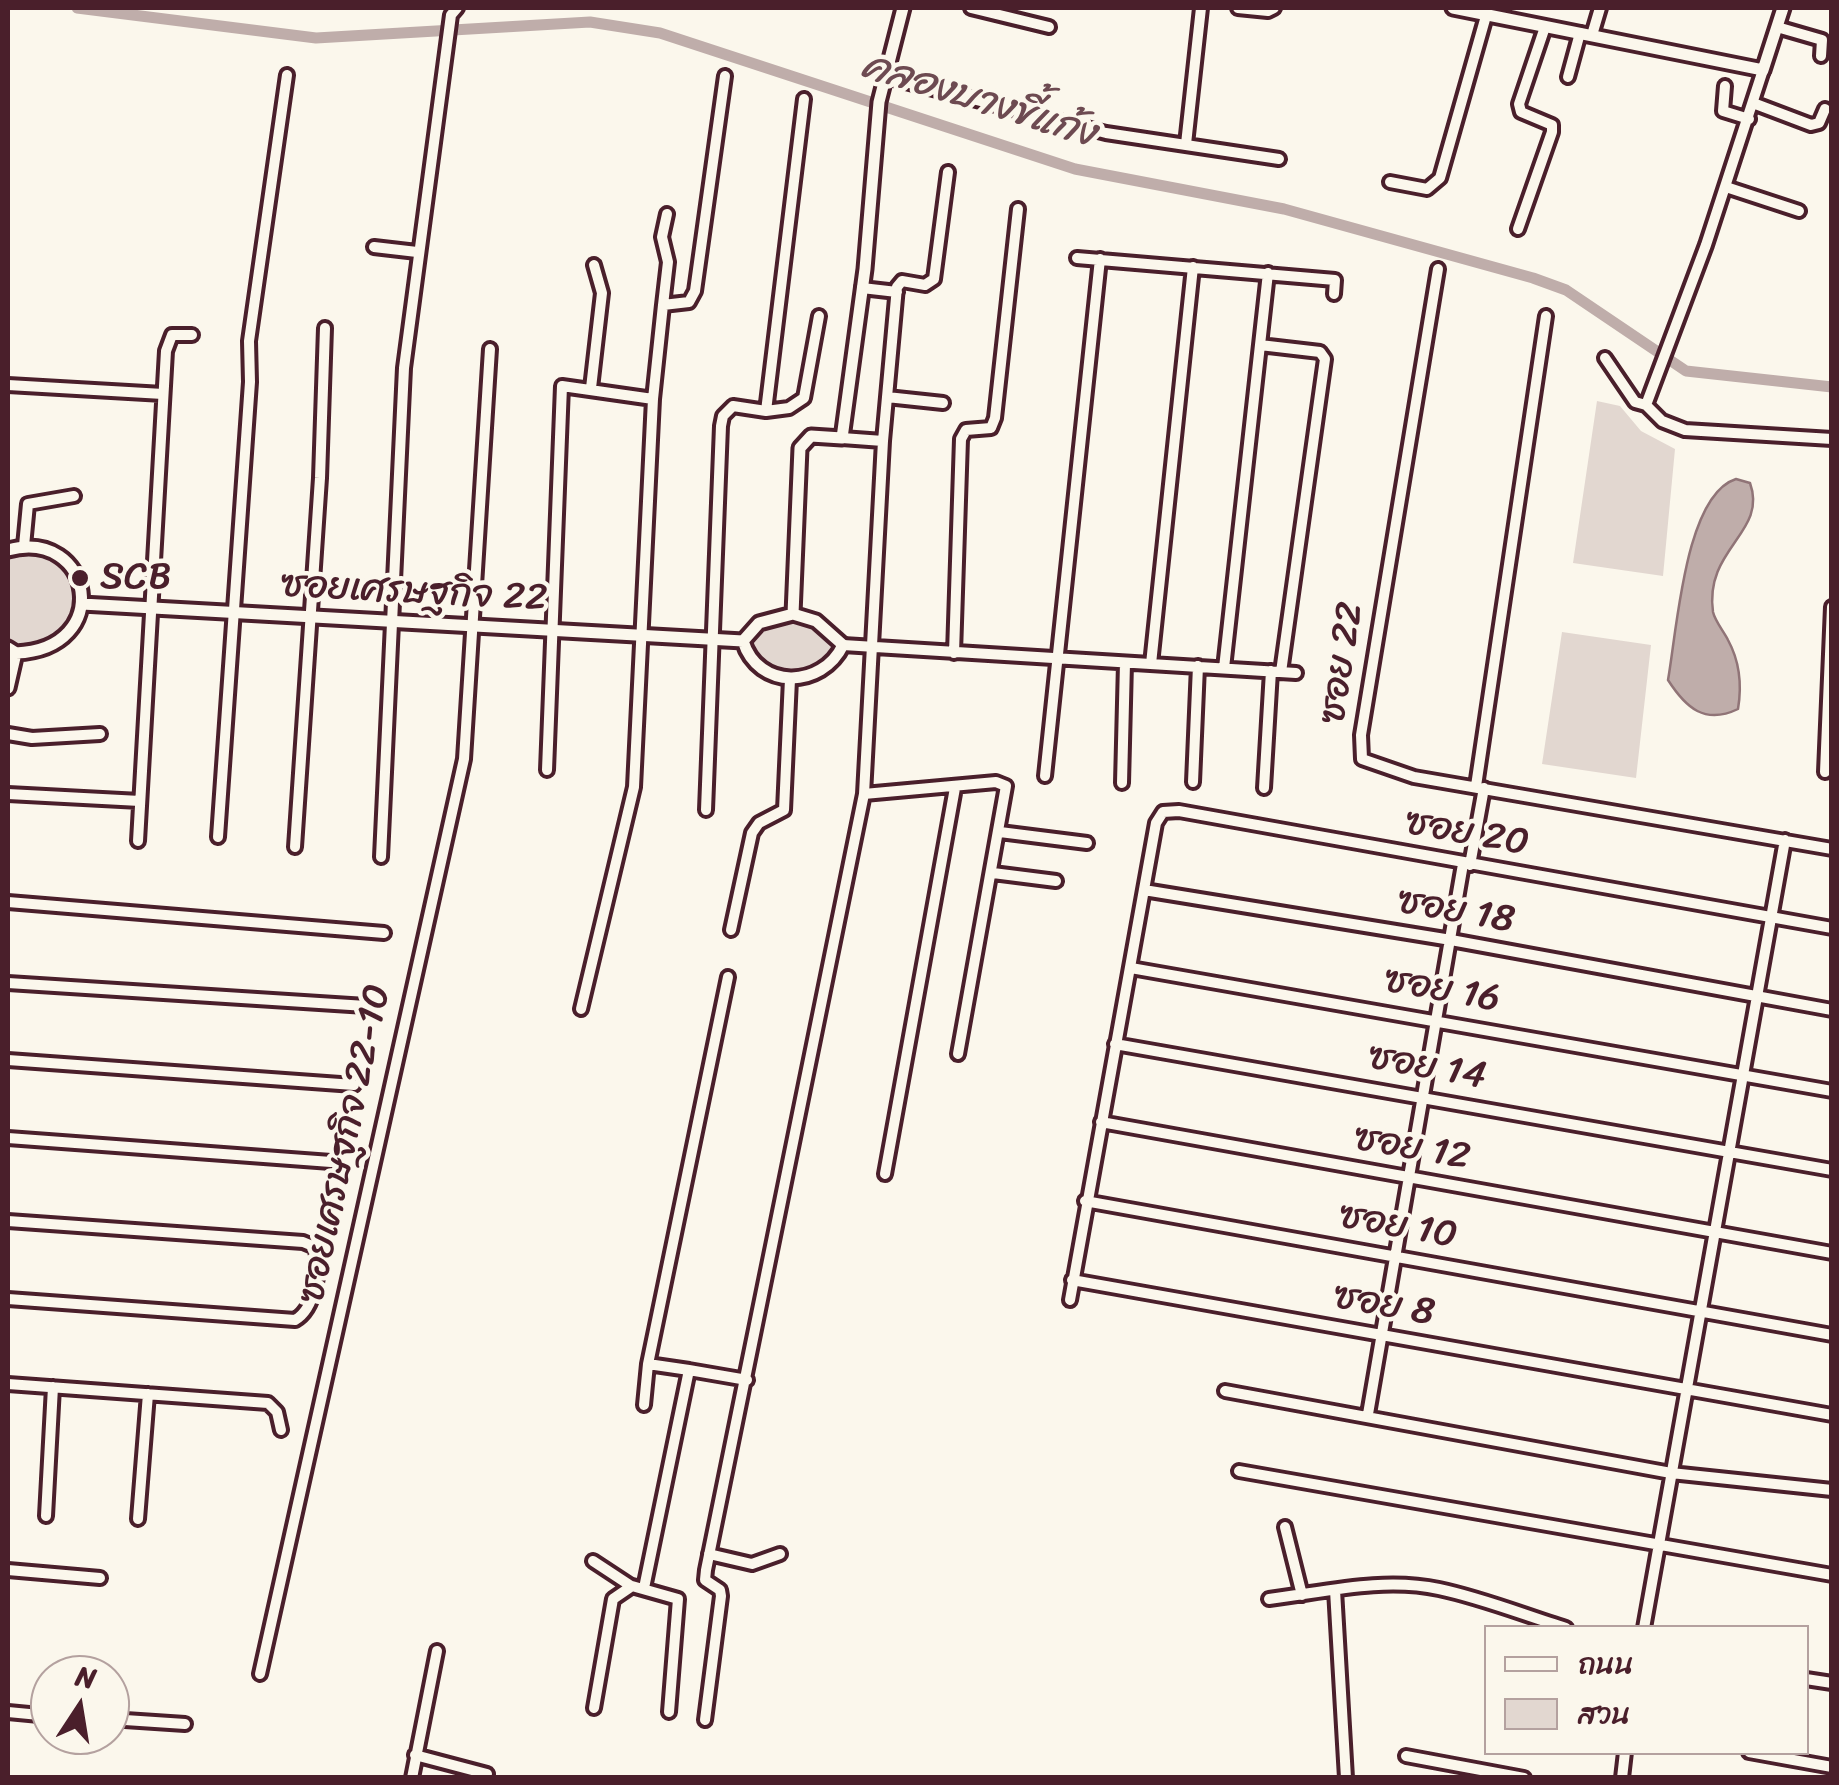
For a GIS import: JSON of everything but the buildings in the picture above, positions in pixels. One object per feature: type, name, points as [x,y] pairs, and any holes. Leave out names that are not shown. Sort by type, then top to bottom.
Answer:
[{"type":"street","points":[[842,438],[862,288],[879,102],[903,8]]},
{"type":"street","points":[[971,8],[998,11],[1050,28]]},
{"type":"street","points":[[1186,144],[1202,8]]},
{"type":"street","points":[[1238,8],[1268,12],[1274,8]]},
{"type":"street","points":[[1454,8],[1763,70]]},
{"type":"street","points":[[1568,78],[1600,8]]},
{"type":"street","points":[[1646,405],[1726,187],[1783,8]]},
{"type":"street","points":[[381,857],[404,368],[417,252],[454,11]]},
{"type":"street","points":[[1390,182],[1428,189],[1440,178],[1486,16]]},
{"type":"street","points":[[1518,229],[1552,132],[1552,125],[1521,112],[1519,104],[1545,27]]},
{"type":"street","points":[[1777,27],[1822,40],[1821,56]]},
{"type":"street","points":[[218,837],[250,382],[249,341],[286,74]]},
{"type":"street","points":[[663,305],[690,302],[696,291],[725,76]]},
{"type":"street","points":[[886,77],[1106,133],[1279,159]]},
{"type":"street","points":[[1725,86],[1723,111],[1748,119]]},
{"type":"street","points":[[766,411],[804,99]]},
{"type":"street","points":[[1753,103],[1811,126],[1819,123],[1825,110]]},
{"type":"street","points":[[706,1720],[721,1596],[719,1588],[705,1580],[864,794],[870,648],[897,292],[902,281],[925,284],[934,279],[948,172]]},
{"type":"street","points":[[1726,187],[1799,211]]},
{"type":"street","points":[[954,654],[961,439],[966,430],[991,428],[995,418],[1018,209]]},
{"type":"street","points":[[580,1009],[634,787],[653,399],[668,262],[662,237],[667,214]]},
{"type":"street","points":[[374,247],[417,252]]},
{"type":"street","points":[[1077,258],[1335,280],[1334,294]]},
{"type":"street","points":[[1045,776],[1100,260]]},
{"type":"street","points":[[591,388],[602,293],[594,266]]},
{"type":"street","points":[[1151,664],[1194,268]]},
{"type":"street","name":"ซอย 22","points":[[1438,270],[1360,749],[1362,759],[1385,770],[1832,849]]},
{"type":"street","points":[[1224,668],[1268,273]]},
{"type":"street","points":[[862,288],[897,292]]},
{"type":"street","points":[[706,810],[723,416],[732,406],[766,411],[790,408],[804,398],[819,316]]},
{"type":"street","points":[[1368,1414],[1480,787],[1546,316]]},
{"type":"street","points":[[295,847],[325,328]]},
{"type":"street","points":[[138,841],[162,394],[168,338],[177,332],[192,335]]},
{"type":"street","points":[[1260,345],[1320,352],[1325,358],[1276,671],[1264,788]]},
{"type":"street","name":"ซอยเศรษฐกิจ 22-10","points":[[260,1674],[464,759],[490,349]]},
{"type":"street","points":[[1605,358],[1635,402],[1646,405],[1662,421],[1685,430],[1832,439]]},
{"type":"street","points":[[8,385],[162,394]]},
{"type":"street","points":[[546,770],[562,386],[653,399]]},
{"type":"street","points":[[887,397],[943,403]]},
{"type":"street","points":[[793,614],[800,448],[811,436],[884,441]]},
{"type":"street","points":[[24,546],[28,504],[74,496]]},
{"type":"street","points":[[8,550],[24,546],[42,548],[65,559],[80,584],[82,604],[68,636],[54,646],[12,651],[8,688]]},
{"type":"street","name":"ซอยเศรษฐกิจ 22","points":[[82,604],[744,641]]},
{"type":"street","points":[[1826,772],[1832,607]]},
{"type":"street","points":[[842,645],[832,666],[810,676],[790,679],[758,663],[744,641],[759,623],[793,614],[816,621],[842,645],[1296,672]]},
{"type":"street","points":[[1122,783],[1126,663]]},
{"type":"street","points":[[1193,782],[1198,666]]},
{"type":"street","points":[[731,930],[752,833],[759,824],[784,810],[790,679]]},
{"type":"street","points":[[8,734],[32,738],[100,734]]},
{"type":"street","points":[[864,794],[1003,783],[1008,792],[958,1054]]},
{"type":"street","points":[[886,1174],[955,788]]},
{"type":"street","points":[[8,794],[140,802]]},
{"type":"street","name":"ซอย 20","points":[[1144,890],[1156,822],[1163,812],[1179,811],[1832,928]]},
{"type":"street","points":[[1000,832],[1087,843]]},
{"type":"street","points":[[1644,1625],[1656,1542],[1785,840]]},
{"type":"street","points":[[993,873],[1056,882]]},
{"type":"street","points":[[1070,1300],[1085,1200],[1144,890]]},
{"type":"street","name":"ซอย 18","points":[[1144,890],[1451,940],[1832,1010]]},
{"type":"street","points":[[8,902],[384,932]]},
{"type":"street","name":"ซอย 16","points":[[1131,968],[1832,1091]]},
{"type":"street","points":[[644,1405],[648,1364],[728,977]]},
{"type":"street","points":[[8,983],[366,1006]]},
{"type":"street","name":"ซอย 14","points":[[1116,1044],[1832,1170]]},
{"type":"street","points":[[8,1060],[354,1086]]},
{"type":"street","name":"ซอย 12","points":[[1100,1122],[1832,1253]]},
{"type":"street","points":[[8,1138],[330,1162]]},
{"type":"street","name":"ซอย 10","points":[[1085,1200],[1832,1335]]},
{"type":"street","points":[[8,1221],[312,1243],[318,1251],[311,1302],[295,1320],[8,1300]]},
{"type":"street","name":"ซอย 8","points":[[1072,1280],[1832,1415]]},
{"type":"street","points":[[648,1364],[747,1380]]},
{"type":"street","points":[[638,1587],[689,1370]]},
{"type":"street","points":[[8,1384],[268,1403],[278,1412],[281,1430]]},
{"type":"street","points":[[46,1516],[53,1388]]},
{"type":"street","points":[[1224,1390],[1671,1473],[1832,1490]]},
{"type":"street","points":[[138,1519],[148,1394]]},
{"type":"street","points":[[1239,1470],[1832,1575]]},
{"type":"street","points":[[1285,1528],[1302,1595]]},
{"type":"street","points":[[710,1554],[752,1564],[780,1554]]},
{"type":"street","points":[[593,1561],[638,1587],[672,1594],[680,1606],[669,1712]]},
{"type":"street","points":[[8,1570],[100,1578]]},
{"type":"street","points":[[1269,1599],[1374,1585],[1439,1589],[1556,1625]]},
{"type":"street","points":[[594,1708],[613,1599],[638,1587]]},
{"type":"street","points":[[1334,1590],[1346,1778]]},
{"type":"street","points":[[412,1778],[437,1651]]},
{"type":"street","points":[[130,1720],[185,1724]]},
{"type":"street","points":[[415,1755],[487,1774]]},
{"type":"street","points":[[1765,1755],[1832,1768]]},
{"type":"street","points":[[1406,1756],[1524,1778]]},
{"type":"green space","points":[[1597,401],[1620,406],[1641,431],[1675,449],[1663,576],[1573,563]]},
{"type":"green space","points":[[32,550],[63,561],[78,590],[79,604],[68,627],[58,636],[46,642],[20,645],[8,641],[8,556]]},
{"type":"green space","points":[[801,623],[825,634],[835,648],[814,667],[803,671],[780,670],[759,656],[750,644],[773,628]]},
{"type":"green space","points":[[1562,632],[1651,645],[1636,778],[1542,764]]},
{"type":"shaded area","points":[[1736,479],[1750,483],[1751,515],[1718,572],[1713,612],[1735,657],[1739,674],[1738,709],[1706,714],[1689,706],[1668,680],[1694,536],[1719,490]]},
{"type":"waterway","name":"คลองบางขี้แก้ง","points":[[77,8],[316,38],[590,22],[660,33],[1075,169],[1284,209],[1533,278],[1566,290],[1686,371],[1832,387]]},
{"type":"place","name":"SCB","points":[[80,578]]}]
